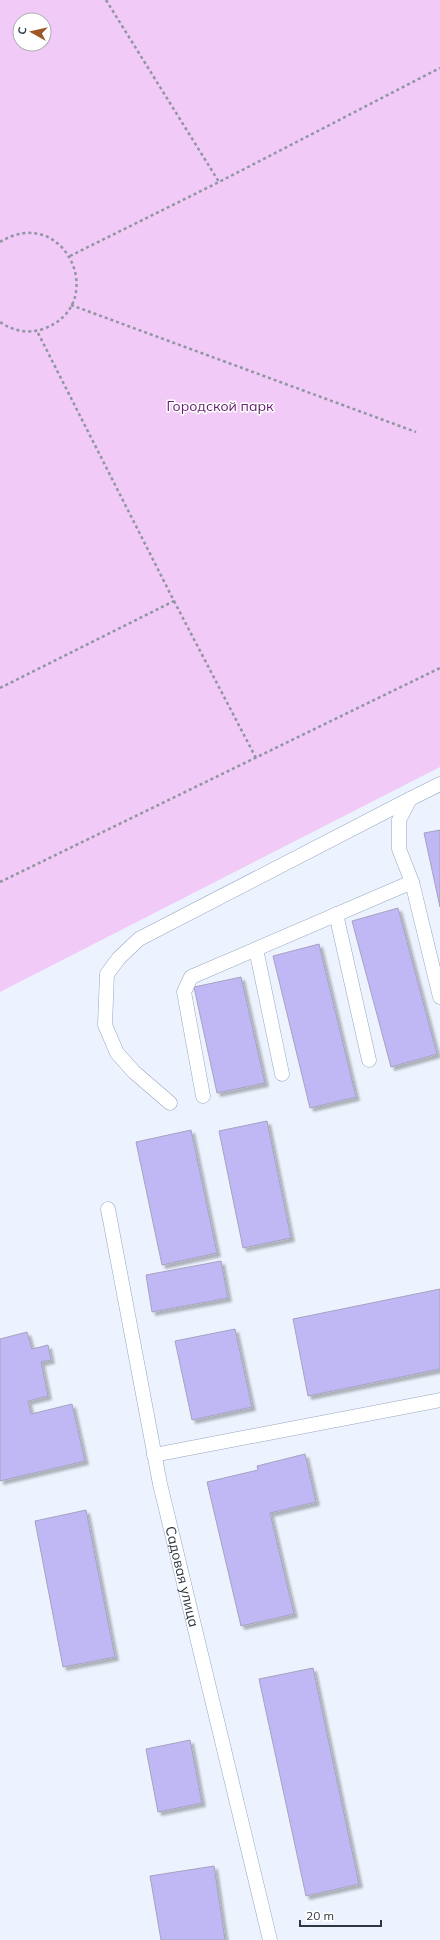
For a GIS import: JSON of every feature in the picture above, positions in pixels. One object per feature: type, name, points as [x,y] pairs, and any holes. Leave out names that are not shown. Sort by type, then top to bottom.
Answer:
[{"type":"lane","points":[[170,1103],[134,1072],[116,1052],[105,1025],[106,974],[119,958],[139,939],[440,784]]},
{"type":"lane","points":[[410,799],[399,820],[399,849],[412,882],[440,997]]},
{"type":"lane","points":[[203,1096],[184,992],[192,977],[412,882]]},
{"type":"lane","points":[[336,914],[369,1060]]},
{"type":"lane","points":[[256,949],[282,1074]]},
{"type":"lane","name":"Садовая улица","points":[[108,1209],[163,1500],[270,1940]]},
{"type":"lane","points":[[154,1455],[440,1400]]},
{"type":"path","points":[[106,0],[219,182]]},
{"type":"path","points":[[70,256],[219,182],[440,68]]},
{"type":"path","points":[[0,242],[11,235],[27,232],[45,236],[59,243],[70,256],[76,272],[77,290],[71,305],[63,317],[52,326],[37,331],[23,332],[9,329],[0,322]]},
{"type":"path","points":[[71,305],[416,432]]},
{"type":"path","points":[[37,331],[174,601],[256,758]]},
{"type":"path","points":[[0,688],[174,601]]},
{"type":"path","points":[[0,882],[440,668]]},
{"type":"green space","name":"Городской парк","points":[[0,0],[440,0],[440,767],[0,992]]},
{"type":"building","points":[[440,830],[440,907],[424,833]]},
{"type":"building","points":[[398,908],[437,1054],[391,1067],[352,921]]},
{"type":"building","points":[[319,944],[356,1097],[310,1108],[273,956]]},
{"type":"building","points":[[241,977],[265,1083],[217,1093],[194,987]]},
{"type":"building","points":[[267,1121],[291,1238],[243,1248],[219,1131]]},
{"type":"building","points":[[191,1130],[217,1253],[162,1265],[136,1142]]},
{"type":"building","points":[[221,1261],[228,1298],[152,1312],[146,1275]]},
{"type":"building","points":[[440,1289],[440,1369],[308,1396],[293,1319]]},
{"type":"building","points":[[235,1329],[252,1407],[192,1420],[175,1341]]},
{"type":"building","points":[[27,1332],[32,1349],[48,1345],[51,1360],[41,1362],[48,1396],[28,1401],[31,1414],[72,1404],[85,1461],[0,1481],[0,1339]]},
{"type":"building","points":[[305,1454],[316,1502],[270,1513],[294,1614],[241,1626],[207,1482],[258,1470],[257,1466]]},
{"type":"building","points":[[86,1510],[115,1657],[63,1667],[35,1521]]},
{"type":"building","points":[[313,1668],[359,1884],[306,1896],[259,1679]]},
{"type":"building","points":[[190,1740],[202,1803],[158,1812],[146,1749]]},
{"type":"building","points":[[214,1866],[225,1940],[161,1940],[150,1876]]}]
